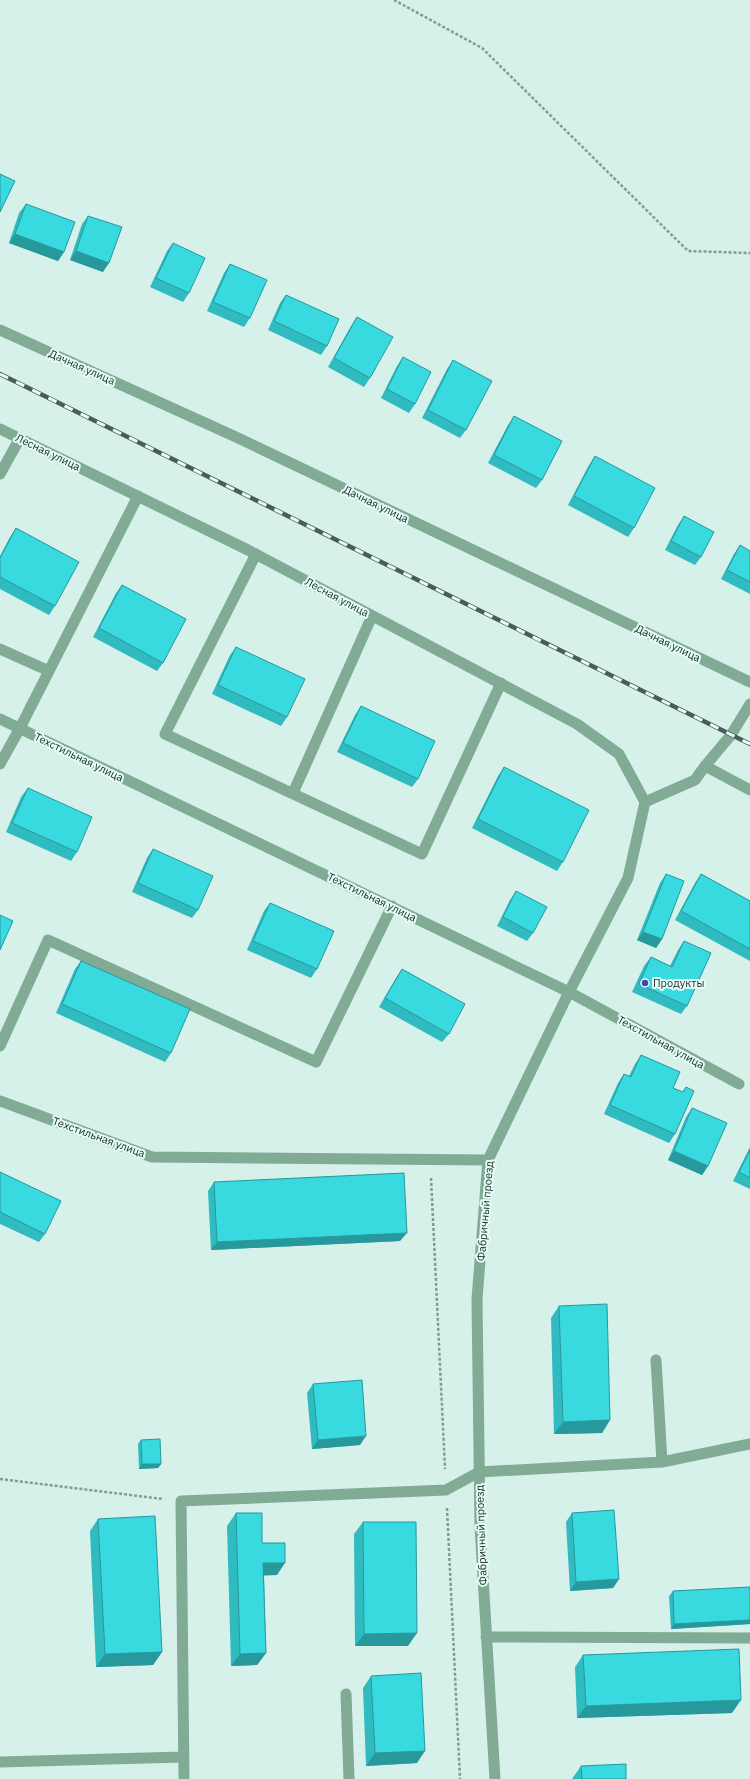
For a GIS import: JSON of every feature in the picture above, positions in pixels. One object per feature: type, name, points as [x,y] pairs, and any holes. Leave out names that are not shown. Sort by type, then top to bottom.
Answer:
[{"type":"street","name":"Дачная улица","points":[[0,330],[236,437],[750,682]]},
{"type":"street","name":"Лесная улица","points":[[0,429],[256,554],[577,724],[619,754],[645,802]]},
{"type":"street","points":[[0,474],[20,438]]},
{"type":"street","points":[[0,764],[49,672],[138,496]]},
{"type":"street","points":[[256,554],[165,734],[422,854],[501,684]]},
{"type":"street","points":[[293,794],[372,616]]},
{"type":"street","points":[[0,649],[49,672]]},
{"type":"street","points":[[645,802],[695,780],[731,735],[750,704]]},
{"type":"street","name":"Техстильная улица","points":[[0,718],[569,992],[739,1084]]},
{"type":"street","points":[[705,766],[750,790]]},
{"type":"street","name":"Фабричный проезд","points":[[495,1779],[480,1526],[477,1299],[488,1160],[569,992],[628,878],[645,802]]},
{"type":"street","points":[[0,1046],[48,940],[316,1062],[392,906]]},
{"type":"street","name":"Техстильная улица","points":[[0,1101],[152,1157],[488,1160]]},
{"type":"street","points":[[656,1360],[662,1462]]},
{"type":"street","points":[[184,1779],[181,1501],[446,1490],[479,1472],[662,1462],[750,1444]]},
{"type":"street","points":[[486,1637],[750,1638]]},
{"type":"street","points":[[346,1694],[349,1779]]},
{"type":"street","points":[[0,1762],[183,1757]]},
{"type":"path","points":[[394,0],[482,48],[688,251],[750,253]]},
{"type":"path","points":[[0,1479],[181,1501]]},
{"type":"building","points":[[0,174],[15,181],[0,212]]},
{"type":"building","points":[[26,204],[75,222],[64,252],[15,234]]},
{"type":"building","points":[[88,216],[122,227],[109,263],[76,251]]},
{"type":"building","points":[[173,243],[205,258],[189,293],[156,278]]},
{"type":"building","points":[[230,264],[267,280],[250,318],[213,302]]},
{"type":"building","points":[[286,295],[339,319],[327,346],[274,321]]},
{"type":"building","points":[[357,317],[393,337],[370,378],[334,358]]},
{"type":"building","points":[[403,357],[431,372],[415,404],[387,389]]},
{"type":"building","points":[[453,360],[492,381],[466,430],[428,410]]},
{"type":"building","points":[[514,416],[562,441],[542,480],[494,455]]},
{"type":"building","points":[[595,456],[655,488],[634,528],[574,496]]},
{"type":"building","points":[[684,516],[714,532],[701,557],[671,541]]},
{"type":"building","points":[[16,528],[79,562],[55,606],[0,577],[0,558]]},
{"type":"building","points":[[740,545],[750,551],[750,582],[727,570]]},
{"type":"building","points":[[122,585],[186,619],[163,663],[99,628]]},
{"type":"building","points":[[236,647],[305,679],[287,717],[218,685]]},
{"type":"building","points":[[361,706],[435,741],[418,779],[343,743]]},
{"type":"building","points":[[504,767],[589,810],[563,862],[478,819]]},
{"type":"building","points":[[28,788],[92,817],[77,852],[12,823]]},
{"type":"building","points":[[153,849],[213,876],[198,910],[138,883]]},
{"type":"building","points":[[666,874],[684,881],[662,939],[643,932]]},
{"type":"building","points":[[701,874],[750,901],[750,949],[681,911]]},
{"type":"building","points":[[516,891],[547,907],[533,933],[503,917]]},
{"type":"building","points":[[270,903],[334,931],[317,969],[253,941]]},
{"type":"building","points":[[0,915],[13,921],[0,950]]},
{"type":"building","points":[[684,941],[711,953],[687,1006],[639,984],[651,957],[672,967]]},
{"type":"building","points":[[81,961],[190,1009],[171,1053],[62,1004]]},
{"type":"building","points":[[402,969],[465,1004],[449,1034],[385,998]]},
{"type":"building","points":[[641,1055],[680,1072],[673,1088],[683,1092],[686,1087],[694,1091],[675,1134],[610,1105],[624,1074],[631,1077]]},
{"type":"building","points":[[692,1108],[727,1123],[708,1166],[674,1151]]},
{"type":"building","points":[[750,1150],[750,1178],[739,1172]]},
{"type":"building","points":[[0,1172],[61,1201],[45,1234],[0,1212]]},
{"type":"building","points":[[404,1173],[407,1233],[217,1242],[214,1182]]},
{"type":"building","points":[[607,1304],[610,1420],[563,1422],[559,1306]]},
{"type":"building","points":[[362,1380],[366,1436],[318,1440],[313,1384]]},
{"type":"building","points":[[160,1439],[161,1464],[142,1464],[141,1440]]},
{"type":"building","points":[[614,1510],[619,1579],[576,1582],[572,1513]]},
{"type":"building","points":[[236,1513],[262,1513],[262,1543],[285,1543],[285,1563],[263,1563],[266,1653],[240,1654]]},
{"type":"building","points":[[155,1516],[162,1652],[105,1654],[98,1519]]},
{"type":"building","points":[[363,1522],[416,1522],[417,1633],[364,1634]]},
{"type":"building","points":[[750,1587],[750,1620],[674,1624],[673,1591]]},
{"type":"building","points":[[739,1649],[741,1700],[586,1706],[583,1655]]},
{"type":"building","points":[[421,1673],[425,1751],[375,1753],[371,1676]]},
{"type":"building","points":[[626,1764],[626,1779],[582,1779],[581,1766]]},
{"type":"railway","points":[[0,374],[750,744]]},
{"type":"place","name":"Продукты","points":[[645,983]]}]
